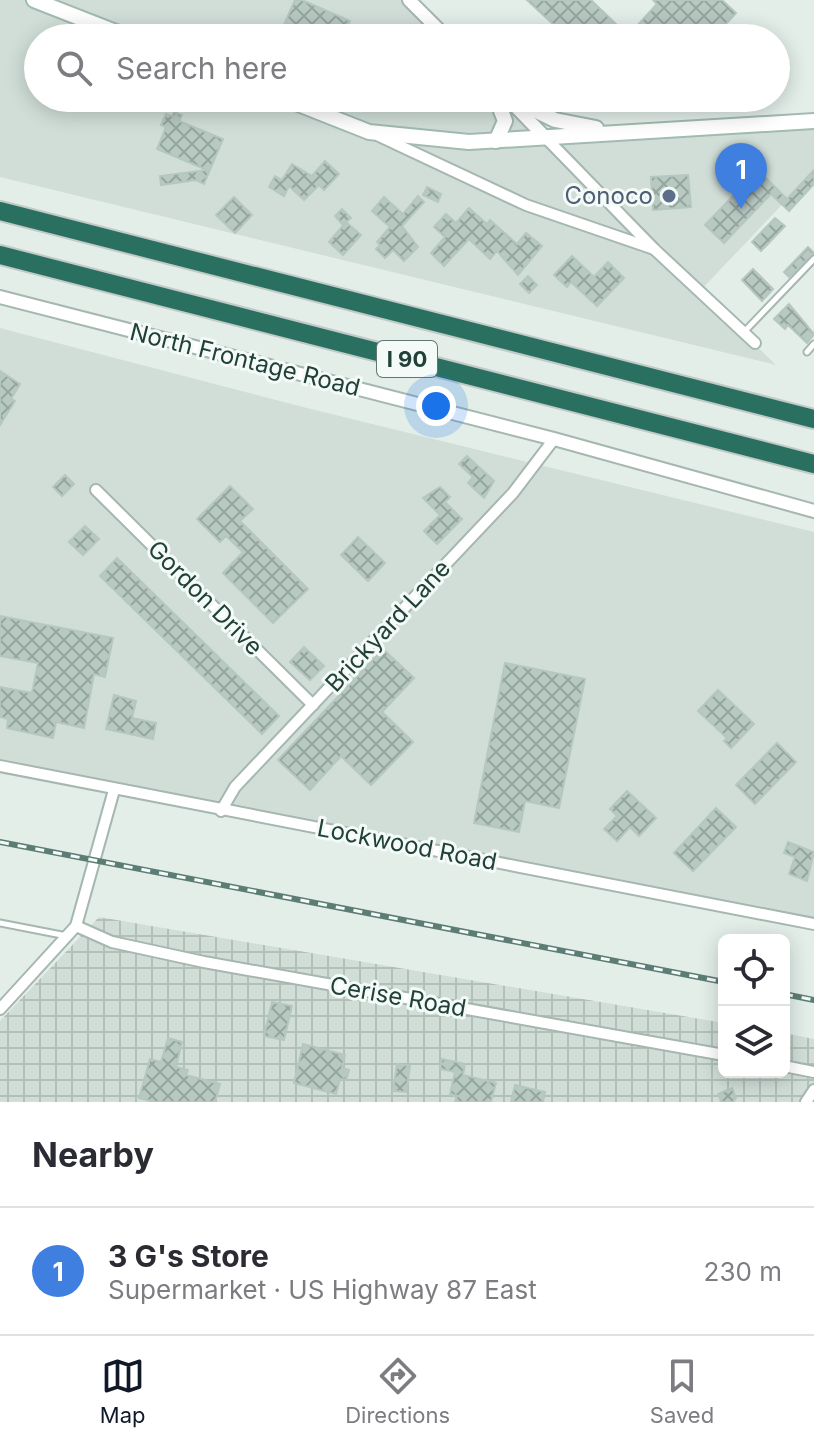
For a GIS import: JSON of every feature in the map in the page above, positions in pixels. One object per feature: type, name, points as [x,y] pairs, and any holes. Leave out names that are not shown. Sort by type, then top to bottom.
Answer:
[{"type":"highway","name":"I 90","points":[[0,211],[814,417]]},
{"type":"highway","name":"I 90","points":[[0,255],[814,464]]},
{"type":"main road","points":[[34,0],[95,24]]},
{"type":"main road","points":[[318,112],[369,132],[469,142],[814,121]]},
{"type":"main road","points":[[496,141],[505,121],[501,112]]},
{"type":"main road","points":[[538,112],[555,120],[632,132]]},
{"type":"street","points":[[409,0],[433,24]]},
{"type":"street","points":[[521,112],[654,249],[755,343]]},
{"type":"street","points":[[369,132],[526,205],[654,249]]},
{"type":"street","name":"North Frontage Road","points":[[0,297],[554,439],[814,511]]},
{"type":"street","name":"Brickyard Lane","points":[[221,811],[235,787],[513,493],[554,439]]},
{"type":"street","name":"Gordon Drive","points":[[96,490],[313,705]]},
{"type":"street","name":"Lockwood Road","points":[[0,766],[814,924]]},
{"type":"street","points":[[0,1009],[76,926],[114,790]]},
{"type":"street","name":"Cerise Road","points":[[76,926],[112,942],[204,962],[718,1054]]},
{"type":"street","points":[[790,1067],[814,1072]]},
{"type":"street","points":[[806,1102],[814,1090]]},
{"type":"lane","points":[[743,332],[814,259]]},
{"type":"lane","points":[[807,352],[814,344]]},
{"type":"lane","points":[[0,923],[68,936]]},
{"type":"shaded area","points":[[0,0],[409,0],[433,24],[24,24],[24,112],[521,112],[547,138],[814,121],[814,171],[700,291],[776,365],[0,177]]},
{"type":"shaded area","points":[[0,328],[303,407],[814,532],[814,925],[0,766]]},
{"type":"shaded area","points":[[99,917],[718,1022],[718,1078],[790,1078],[790,1034],[814,1039],[814,1102],[0,1102],[0,1021]]},
{"type":"building","points":[[295,0],[302,0],[350,21],[349,24],[284,24]]},
{"type":"building","points":[[527,0],[591,0],[616,24],[553,24]]},
{"type":"building","points":[[653,0],[722,0],[736,13],[726,24],[639,24],[657,4]]},
{"type":"building","points":[[174,112],[182,115],[179,121],[223,139],[204,184],[196,180],[161,185],[160,176],[207,170],[157,149],[166,127],[161,125],[166,114],[172,116]]},
{"type":"building","points":[[325,161],[339,174],[324,190],[319,185],[304,200],[289,186],[284,196],[269,187],[275,176],[282,180],[292,164],[312,176]]},
{"type":"building","points":[[758,170],[787,199],[814,170],[814,184],[789,211],[771,194],[724,243],[705,225]]},
{"type":"building","points":[[688,175],[691,207],[653,210],[651,177]]},
{"type":"building","points":[[427,187],[441,194],[438,202],[423,195]]},
{"type":"building","points":[[418,196],[424,202],[402,226],[418,247],[404,261],[393,250],[385,258],[376,249],[380,245],[377,242],[390,227],[372,211],[384,197],[403,214]]},
{"type":"building","points":[[234,197],[252,215],[235,233],[216,215]]},
{"type":"building","points":[[469,208],[487,224],[490,220],[517,244],[526,233],[542,246],[518,275],[497,251],[490,259],[469,239],[444,266],[431,253],[445,237],[434,227],[446,214],[456,223]]},
{"type":"building","points":[[342,209],[351,218],[343,225],[335,216]]},
{"type":"building","points":[[775,218],[785,226],[761,251],[752,242]]},
{"type":"building","points":[[346,222],[361,235],[343,255],[329,242]]},
{"type":"building","points":[[808,247],[814,253],[789,277],[784,272]]},
{"type":"building","points":[[572,256],[594,277],[608,262],[624,278],[597,306],[571,282],[567,287],[554,275]]},
{"type":"building","points":[[753,269],[773,289],[762,301],[742,280]]},
{"type":"building","points":[[528,276],[537,285],[529,293],[520,284]]},
{"type":"building","points":[[789,304],[814,334],[807,343],[788,325],[785,329],[774,319]]},
{"type":"building","points":[[0,371],[20,384],[11,399],[15,401],[0,425]]},
{"type":"building","points":[[467,456],[494,481],[484,498],[468,483],[473,477],[459,464]]},
{"type":"building","points":[[65,475],[74,484],[62,496],[53,487]]},
{"type":"building","points":[[230,486],[253,509],[240,521],[308,589],[273,623],[223,573],[243,552],[226,536],[220,542],[197,519]]},
{"type":"building","points":[[440,487],[450,497],[445,502],[462,519],[437,544],[424,531],[440,515],[423,498]]},
{"type":"building","points":[[85,526],[99,539],[83,555],[69,542]]},
{"type":"building","points":[[358,537],[385,563],[368,581],[341,555]]},
{"type":"building","points":[[117,558],[279,716],[262,734],[100,576]]},
{"type":"building","points":[[0,616],[113,638],[105,677],[94,674],[84,728],[56,722],[53,738],[7,728],[8,719],[0,717],[0,687],[32,693],[38,663],[0,656]]},
{"type":"building","points":[[304,647],[324,666],[310,680],[290,662]]},
{"type":"building","points":[[383,649],[414,678],[382,712],[413,742],[371,785],[341,756],[310,790],[278,760]]},
{"type":"building","points":[[505,663],[585,679],[559,808],[525,801],[519,832],[474,823]]},
{"type":"building","points":[[718,690],[754,724],[731,748],[724,741],[727,738],[698,711]]},
{"type":"building","points":[[114,695],[136,701],[132,718],[156,723],[153,739],[106,729]]},
{"type":"building","points":[[777,743],[796,762],[755,804],[736,785]]},
{"type":"building","points":[[627,791],[656,818],[639,836],[630,827],[617,841],[604,829],[617,816],[610,809]]},
{"type":"building","points":[[716,808],[736,827],[693,871],[674,853]]},
{"type":"building","points":[[788,842],[814,852],[807,881],[789,874],[795,857],[784,853]]},
{"type":"building","points":[[272,1002],[292,1006],[284,1040],[264,1036]]},
{"type":"building","points":[[168,1038],[182,1042],[176,1067],[188,1070],[186,1075],[220,1084],[215,1102],[154,1102],[139,1098],[150,1059],[161,1062]]},
{"type":"building","points":[[303,1044],[345,1055],[342,1068],[349,1070],[346,1080],[340,1079],[336,1094],[294,1083]]},
{"type":"building","points":[[442,1059],[465,1064],[463,1075],[496,1083],[491,1102],[455,1102],[457,1096],[450,1094],[455,1072],[440,1069]]},
{"type":"building","points":[[397,1064],[410,1066],[406,1092],[393,1091]]},
{"type":"building","points":[[515,1085],[545,1092],[543,1102],[511,1102]]},
{"type":"building","points":[[732,1088],[736,1098],[733,1102],[721,1102],[718,1094]]},
{"type":"railway","points":[[0,842],[718,981]]},
{"type":"railway","points":[[790,995],[814,1000]]},
{"type":"place","name":"Conoco","points":[[669,196]]},
{"type":"place","name":"3 G's Store","points":[[741,209]]}]
